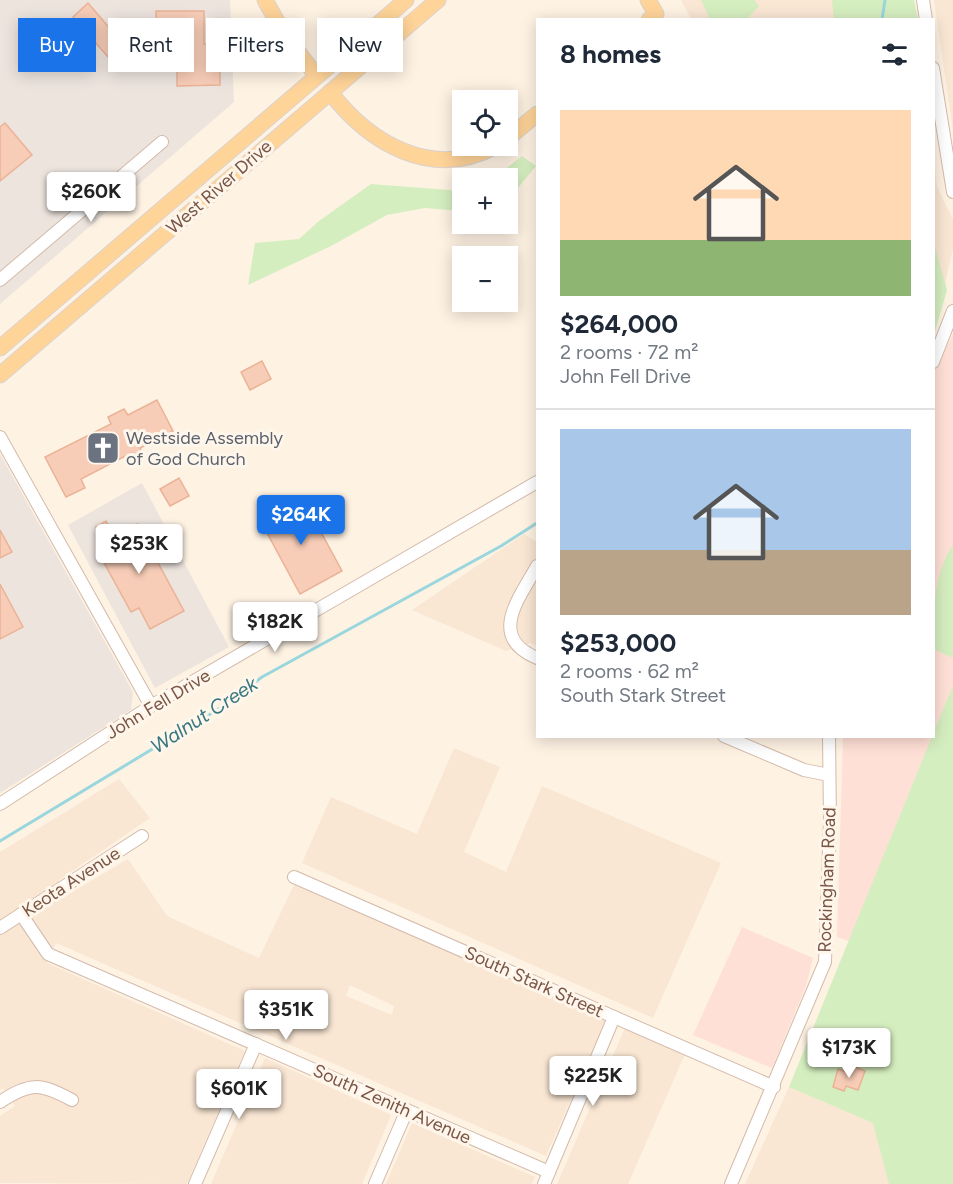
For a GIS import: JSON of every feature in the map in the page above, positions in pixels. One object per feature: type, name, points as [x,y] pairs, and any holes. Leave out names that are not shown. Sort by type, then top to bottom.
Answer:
[{"type":"main road","points":[[265,0],[278,25],[316,75]]},
{"type":"main road","name":"West River Drive","points":[[0,348],[406,0]]},
{"type":"main road","name":"West River Drive","points":[[0,375],[438,0]]},
{"type":"main road","points":[[330,92],[352,118],[376,138],[419,156],[442,159],[468,156]]},
{"type":"main road","points":[[518,130],[536,115]]},
{"type":"street","points":[[923,0],[926,18]]},
{"type":"street","points":[[935,80],[953,192]]},
{"type":"street","points":[[0,280],[162,142]]},
{"type":"street","points":[[935,357],[953,311]]},
{"type":"street","points":[[1,441],[151,706]]},
{"type":"street","name":"John Fell Drive","points":[[0,804],[151,706],[536,483]]},
{"type":"street","points":[[536,568],[509,622],[509,633],[516,645],[536,657]]},
{"type":"street","points":[[729,738],[804,770],[829,775]]},
{"type":"street","name":"Rockingham Road","points":[[731,1184],[825,962],[829,738]]},
{"type":"street","name":"Keota Avenue","points":[[0,928],[142,836]]},
{"type":"street","name":"South Stark Street","points":[[294,877],[774,1087]]},
{"type":"street","name":"South Zenith Avenue","points":[[21,914],[48,954],[407,1110],[546,1178]]},
{"type":"street","points":[[546,1178],[614,1017]]},
{"type":"street","points":[[195,1184],[256,1044]]},
{"type":"street","points":[[0,1102],[23,1087],[36,1085],[72,1100]]},
{"type":"street","points":[[375,1184],[407,1110]]},
{"type":"shaded area","points":[[0,0],[230,0],[231,18],[206,18],[206,72],[233,72],[234,102],[0,304]]},
{"type":"shaded area","points":[[681,0],[913,0],[916,18],[690,18]]},
{"type":"shaded area","points":[[934,0],[953,0],[953,130]]},
{"type":"shaded area","points":[[935,171],[937,187],[953,219],[953,249],[935,326]]},
{"type":"shaded area","points":[[953,334],[953,685],[935,729],[935,368]]},
{"type":"shaded area","points":[[0,454],[133,692],[131,710],[0,793]]},
{"type":"shaded area","points":[[142,483],[229,647],[155,688],[68,525]]},
{"type":"shaded area","points":[[524,534],[536,541],[536,646],[530,643],[506,651],[412,610]]},
{"type":"shaded area","points":[[843,738],[932,738],[849,941],[837,937]]},
{"type":"shaded area","points":[[454,748],[500,767],[464,852],[506,872],[542,786],[721,863],[653,1018],[302,863],[331,797],[417,834]]},
{"type":"shaded area","points":[[119,779],[150,818],[59,880],[64,897],[128,859],[167,916],[259,958],[294,885],[606,1020],[546,1156],[56,943],[47,963],[245,1051],[187,1184],[0,1183],[0,1116],[15,1106],[3,1088],[0,1090],[0,852]],"holes":[[[350,985],[394,1006],[392,1015],[346,996]]]},
{"type":"shaded area","points":[[742,927],[813,958],[806,986],[772,1068],[693,1035]]},
{"type":"shaded area","points":[[625,1028],[685,1054],[628,1184],[557,1184]]},
{"type":"shaded area","points":[[265,1058],[391,1115],[362,1184],[211,1184]]},
{"type":"shaded area","points":[[789,1087],[953,1157],[953,1184],[745,1184]]},
{"type":"shaded area","points":[[412,1123],[535,1177],[532,1184],[386,1184]]},
{"type":"green space","points":[[701,0],[754,0],[759,6],[748,18],[710,18]]},
{"type":"green space","points":[[832,0],[914,0],[918,18],[834,18]]},
{"type":"green space","points":[[522,156],[536,166],[518,188],[518,168],[507,168]]},
{"type":"green space","points":[[371,184],[452,190],[452,210],[425,208],[387,215],[331,246],[248,285],[255,243],[299,239],[319,221]]},
{"type":"green space","points":[[935,247],[947,290],[935,331]]},
{"type":"green space","points":[[953,544],[953,658],[935,650],[935,602],[941,569]]},
{"type":"green space","points":[[953,685],[953,1184],[889,1184],[873,1123],[789,1087],[931,738],[935,738],[935,729]]},
{"type":"building","points":[[88,3],[108,26],[108,57],[96,43],[96,18],[73,17]]},
{"type":"building","points":[[156,11],[204,11],[206,72],[220,72],[220,85],[177,86],[177,72],[194,72],[194,18],[156,18]]},
{"type":"building","points":[[5,123],[32,155],[0,181],[0,127]]},
{"type":"building","points":[[262,361],[271,379],[250,390],[241,372]]},
{"type":"building","name":"Westside Assembly of God Church","points":[[157,400],[173,431],[140,448],[142,452],[133,457],[131,453],[81,479],[85,488],[66,497],[45,457],[111,424],[108,417],[124,409],[128,415]]},
{"type":"building","points":[[179,478],[189,496],[170,506],[160,489]]},
{"type":"building","name":"Westside Assembly of God Church","points":[[302,497],[342,571],[300,594],[260,520]]},
{"type":"building","points":[[106,521],[114,536],[137,524],[184,611],[150,629],[139,608],[131,612],[102,559],[111,554],[96,527]]},
{"type":"building","points":[[0,530],[12,552],[0,558]]},
{"type":"building","points":[[0,584],[23,627],[0,639]]},
{"type":"building","points":[[853,1066],[865,1071],[858,1090],[846,1086],[844,1091],[833,1087],[838,1069],[849,1073]]},
{"type":"waterway","name":"Walnut Creek","points":[[882,18],[885,0]]},
{"type":"waterway","name":"Walnut Creek","points":[[0,841],[227,704],[262,677],[501,546],[536,524]]},
{"type":"place","name":"Westside Assembly of God Church","points":[[103,448]]}]
